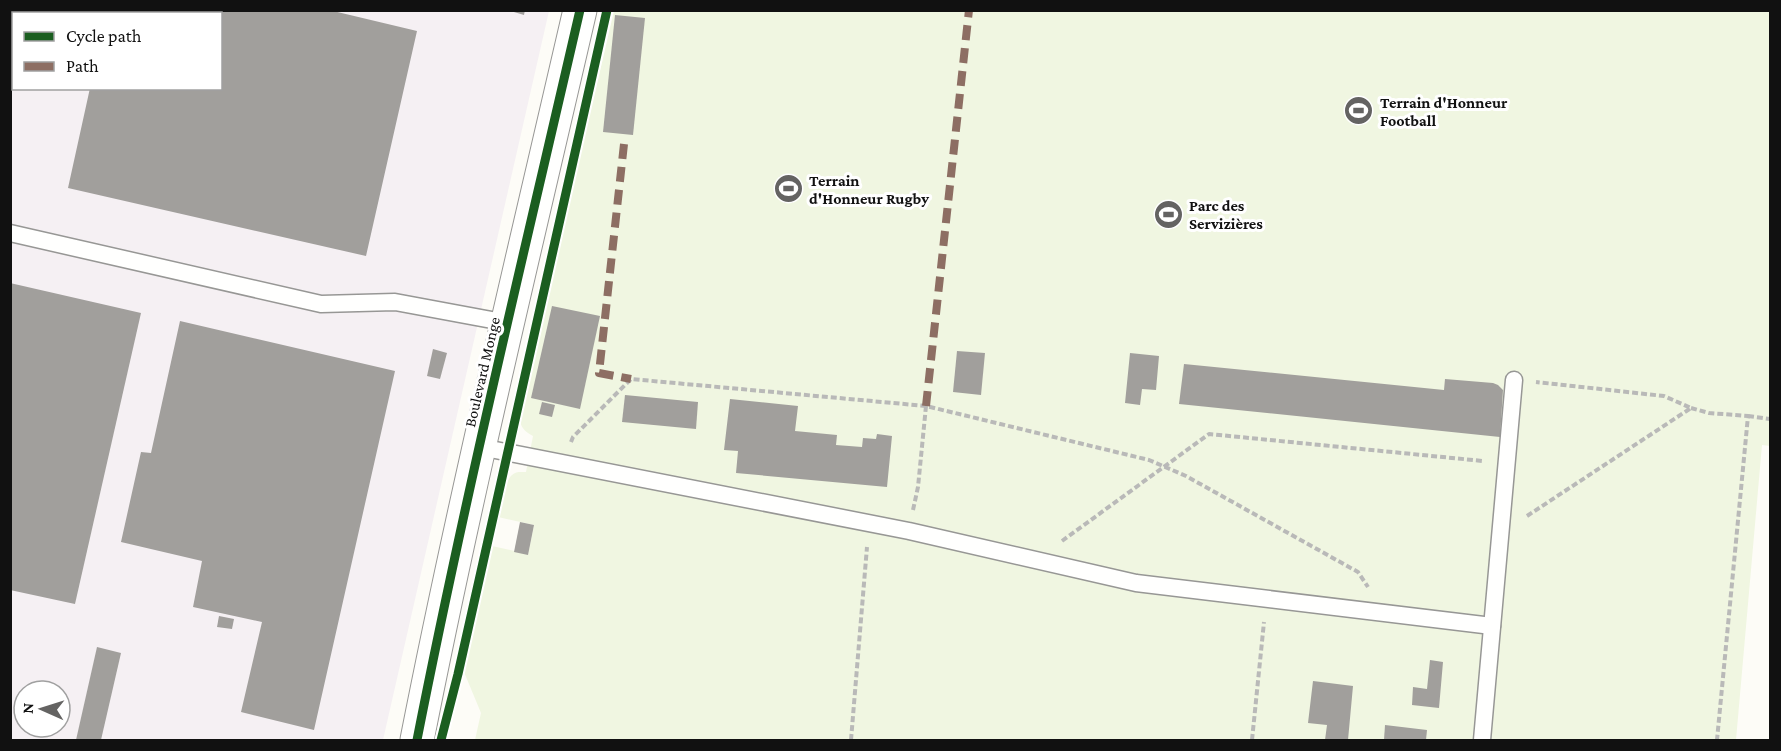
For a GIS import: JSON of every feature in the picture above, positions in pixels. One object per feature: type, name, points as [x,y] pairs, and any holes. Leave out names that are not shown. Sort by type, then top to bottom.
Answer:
[{"type":"street","name":"Boulevard Monge","points":[[417,741],[436,643],[580,10]]},
{"type":"lane","points":[[10,233],[321,304],[395,302],[508,323]]},
{"type":"lane","points":[[1482,741],[1514,380]]},
{"type":"lane","points":[[480,447],[909,531],[1136,583],[1492,626]]},
{"type":"path","points":[[567,463],[573,437],[631,379],[926,406],[1149,459],[1186,476],[1358,572],[1386,614]]},
{"type":"path","points":[[1514,380],[1664,396],[1709,413],[1770,418]]},
{"type":"path","points":[[909,531],[918,487],[926,406]]},
{"type":"path","points":[[1500,533],[1691,408]]},
{"type":"path","points":[[1717,741],[1748,416]]},
{"type":"path","points":[[1034,560],[1209,434],[1507,464]]},
{"type":"path","points":[[851,741],[869,523]]},
{"type":"path","points":[[1252,741],[1266,600]]},
{"type":"shaded area","points":[[10,11],[549,11],[383,740],[11,740]]},
{"type":"green space","name":"Parc des Servizières","points":[[614,11],[1770,11],[1770,446],[1762,445],[1736,740],[475,740],[481,713],[464,672],[492,546],[528,554],[534,525],[498,517],[509,478],[515,473],[526,472],[533,436],[523,429],[519,417]]},
{"type":"building","points":[[108,10],[117,10],[122,12],[108,12]]},
{"type":"building","points":[[208,10],[329,10],[417,31],[366,256],[68,188],[90,90],[222,90],[222,12],[208,12]]},
{"type":"building","points":[[507,10],[525,10],[524,15]]},
{"type":"building","points":[[615,15],[645,18],[633,135],[603,132]]},
{"type":"building","points":[[10,283],[141,313],[75,604],[10,590]]},
{"type":"building","points":[[552,306],[600,316],[580,409],[531,398]]},
{"type":"building","points":[[180,321],[395,371],[314,730],[241,712],[262,622],[193,607],[202,561],[121,542],[141,452],[151,453]]},
{"type":"building","points":[[433,349],[447,353],[440,379],[427,376]]},
{"type":"building","points":[[957,351],[985,353],[981,395],[953,392]]},
{"type":"building","points":[[1130,353],[1159,356],[1156,390],[1142,389],[1140,405],[1125,403]]},
{"type":"building","points":[[1184,364],[1444,390],[1445,379],[1493,383],[1503,390],[1500,437],[1179,404]]},
{"type":"building","points":[[625,395],[698,402],[696,429],[622,422]]},
{"type":"building","points":[[730,399],[798,406],[795,431],[837,435],[836,445],[862,447],[863,438],[876,439],[877,434],[892,436],[887,487],[736,473],[738,451],[724,450]]},
{"type":"building","points":[[542,402],[555,405],[552,417],[539,414]]},
{"type":"building","points":[[520,522],[534,525],[528,555],[514,552]]},
{"type":"building","points":[[219,616],[234,619],[232,629],[217,627]]},
{"type":"building","points":[[97,647],[121,653],[101,740],[76,740]]},
{"type":"building","points":[[1430,660],[1443,662],[1439,708],[1412,705],[1413,687],[1427,689]]},
{"type":"building","points":[[1313,681],[1353,686],[1348,740],[1325,740],[1327,725],[1308,723]]},
{"type":"building","points":[[1385,725],[1427,730],[1426,740],[1384,740]]},
{"type":"marked path","points":[[926,406],[969,10]]},
{"type":"marked path","points":[[624,144],[599,373],[631,379]]},
{"type":"cycle path","points":[[417,740],[475,466],[580,10]]},
{"type":"cycle path","points":[[441,740],[458,674],[607,10]]},
{"type":"place","name":"Terrain d'Honneur Football","points":[[1359,111]]},
{"type":"place","name":"Terrain d'Honneur Rugby","points":[[788,189]]},
{"type":"place","name":"Parc des Servizières","points":[[1168,214]]}]
